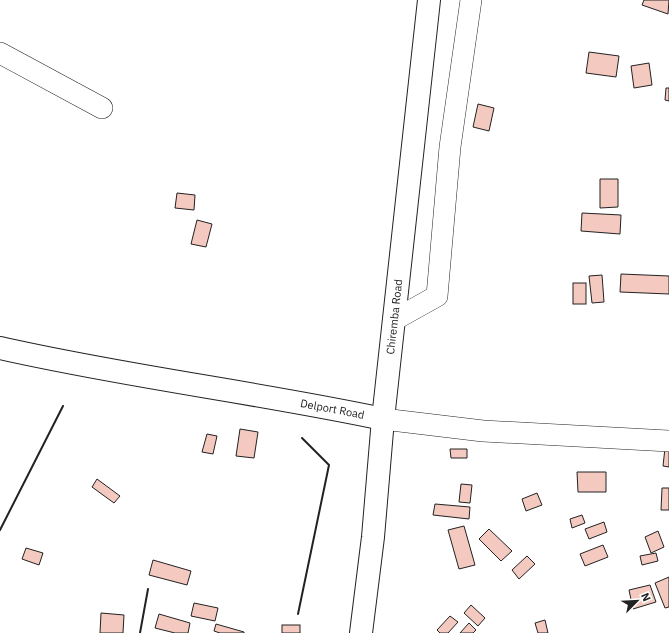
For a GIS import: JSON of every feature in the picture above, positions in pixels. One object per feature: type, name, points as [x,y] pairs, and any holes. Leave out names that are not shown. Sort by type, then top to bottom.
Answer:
[{"type":"main road","name":"Chiremba Road","points":[[361,633],[373,537],[383,419],[429,0]]},
{"type":"main road","name":"Delport Road","points":[[0,348],[383,419]]},
{"type":"street","points":[[394,320],[438,296],[450,147],[471,0]]},
{"type":"street","points":[[0,52],[102,108]]},
{"type":"street","name":"Delport Road","points":[[383,419],[482,432],[669,441]]},
{"type":"building","points":[[644,0],[669,0],[668,14],[642,5]]},
{"type":"building","points":[[589,52],[619,56],[616,77],[586,73]]},
{"type":"building","points":[[649,63],[652,85],[634,88],[631,66]]},
{"type":"building","points":[[666,88],[669,88],[669,101],[665,100]]},
{"type":"building","points":[[478,104],[494,108],[489,131],[473,127]]},
{"type":"building","points":[[600,179],[618,179],[618,207],[600,208]]},
{"type":"building","points":[[177,193],[195,195],[194,210],[175,208]]},
{"type":"building","points":[[582,213],[621,215],[620,234],[581,231]]},
{"type":"building","points":[[197,220],[212,224],[206,247],[191,244]]},
{"type":"building","points":[[621,274],[669,276],[669,294],[620,292]]},
{"type":"building","points":[[602,275],[604,302],[592,303],[589,276]]},
{"type":"building","points":[[573,283],[586,283],[586,304],[573,304]]},
{"type":"building","points":[[240,429],[258,432],[254,458],[236,456]]},
{"type":"building","points":[[207,434],[217,436],[213,454],[202,452]]},
{"type":"building","points":[[665,448],[669,449],[669,467],[663,466]]},
{"type":"building","points":[[450,449],[467,449],[467,458],[451,458]]},
{"type":"building","points":[[577,472],[606,472],[606,492],[578,492]]},
{"type":"building","points":[[97,479],[120,496],[114,503],[92,487]]},
{"type":"building","points":[[461,484],[472,485],[470,503],[459,502]]},
{"type":"building","points":[[662,488],[669,488],[669,510],[661,510]]},
{"type":"building","points":[[537,493],[542,505],[526,511],[522,499]]},
{"type":"building","points":[[435,504],[470,507],[469,519],[433,515]]},
{"type":"building","points":[[582,515],[585,523],[572,528],[570,519]]},
{"type":"building","points":[[604,522],[607,532],[589,539],[585,529]]},
{"type":"building","points":[[464,526],[475,565],[459,569],[448,530]]},
{"type":"building","points":[[489,529],[512,551],[501,561],[479,539]]},
{"type":"building","points":[[658,531],[664,547],[651,553],[645,537]]},
{"type":"building","points":[[603,545],[608,557],[585,566],[580,554]]},
{"type":"building","points":[[26,548],[43,553],[39,565],[22,559]]},
{"type":"building","points":[[656,553],[658,561],[642,565],[640,556]]},
{"type":"building","points":[[527,556],[535,564],[519,579],[512,570]]},
{"type":"building","points":[[153,560],[191,571],[187,585],[149,575]]},
{"type":"building","points":[[669,577],[669,607],[665,608],[655,583]]},
{"type":"building","points":[[650,585],[656,602],[633,609],[629,590]]},
{"type":"building","points":[[194,603],[218,608],[215,621],[191,616]]},
{"type":"building","points":[[471,605],[485,618],[478,626],[464,613]]},
{"type":"building","points":[[101,613],[124,615],[123,633],[100,633]]},
{"type":"building","points":[[159,614],[190,623],[188,633],[175,633],[155,628]]},
{"type":"building","points":[[450,616],[458,622],[448,633],[440,633],[437,630]]},
{"type":"building","points":[[545,620],[548,633],[538,633],[535,623]]},
{"type":"building","points":[[469,623],[476,630],[473,633],[460,633]]},
{"type":"building","points":[[216,624],[244,633],[220,633],[214,631]]},
{"type":"building","points":[[282,625],[300,625],[300,633],[282,633]]},
{"type":"wall","points":[[0,530],[63,406]]},
{"type":"wall","points":[[298,614],[329,465],[302,438]]},
{"type":"wall","points":[[140,633],[148,589]]}]
